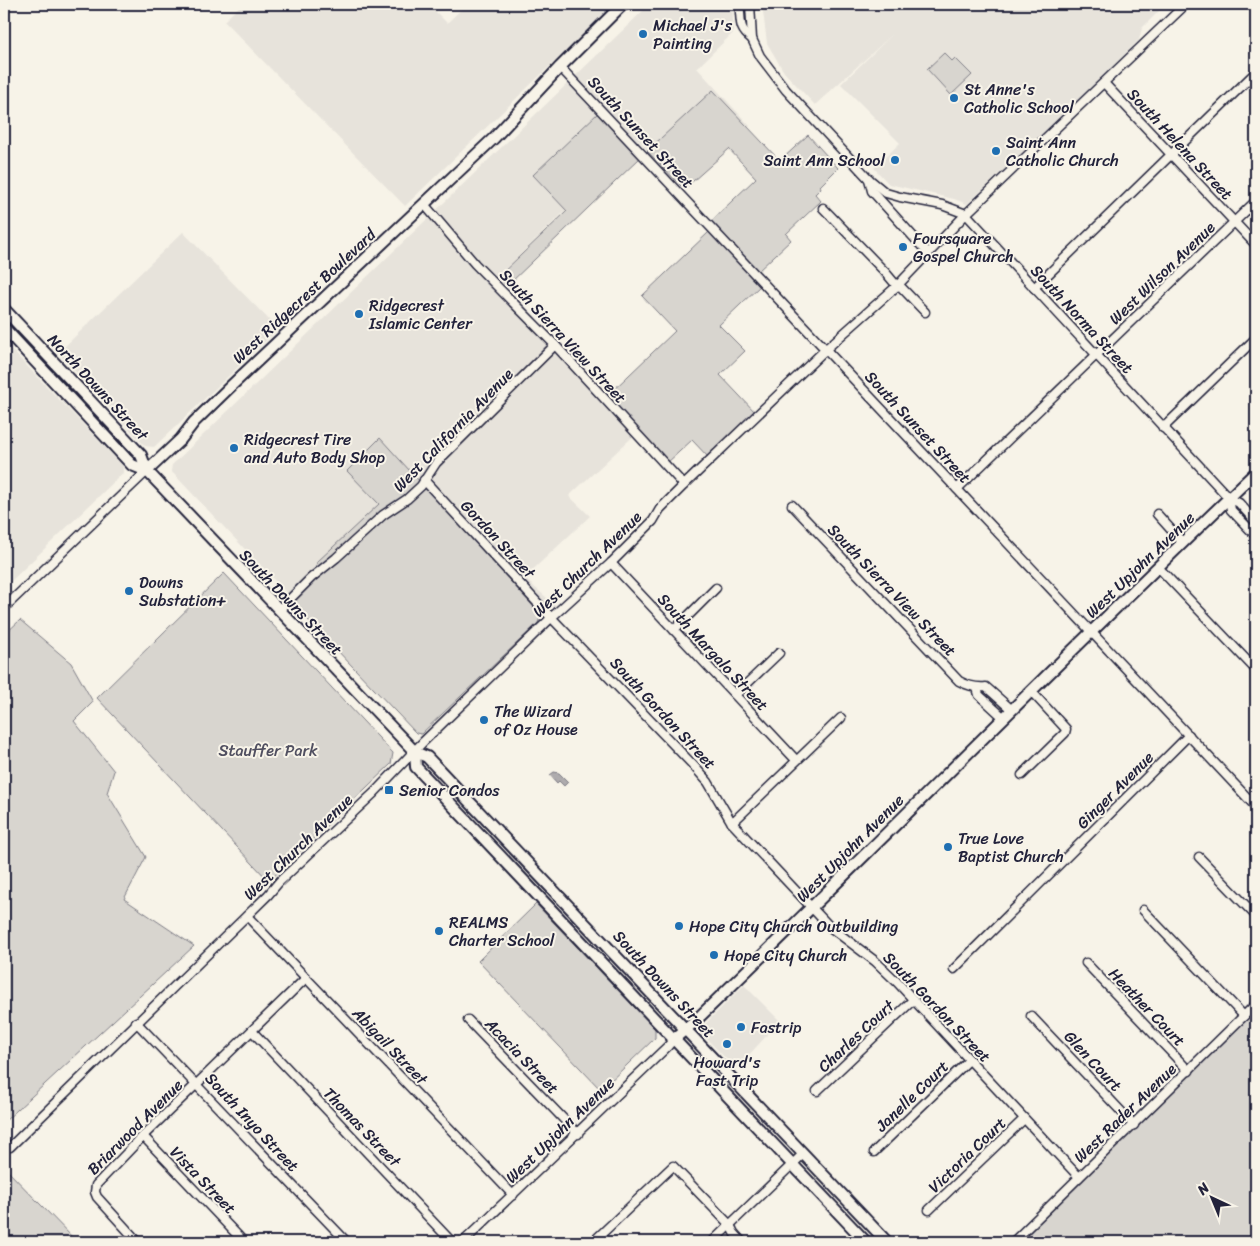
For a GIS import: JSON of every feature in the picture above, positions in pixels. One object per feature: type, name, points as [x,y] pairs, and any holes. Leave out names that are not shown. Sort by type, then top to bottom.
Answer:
[{"type":"main road","name":"West Ridgecrest Boulevard","points":[[148,471],[181,439],[194,422],[219,397],[494,138],[560,67],[623,4]]},
{"type":"main road","name":"North Downs Street","points":[[4,309],[141,454],[148,471]]},
{"type":"main road","name":"North Downs Street","points":[[4,328],[132,465],[148,471]]},
{"type":"main road","name":"South Downs Street","points":[[148,471],[415,752],[427,757],[434,764],[886,1242]]},
{"type":"main road","name":"West Upjohn Avenue","points":[[674,1039],[812,908],[1256,472]]},
{"type":"main road","name":"South Downs Street","points":[[415,752],[416,767],[866,1242]]},
{"type":"street","name":"South Norma Street","points":[[740,4],[740,26],[744,34],[752,39]]},
{"type":"street","name":"South Norma Street","points":[[750,4],[752,39],[760,56],[786,90],[869,179],[886,193],[942,205],[966,214],[1163,428],[1229,498],[1239,503],[1256,522]]},
{"type":"street","name":"West Church Avenue","points":[[10,1147],[136,1022],[247,916],[279,882],[379,788],[424,741],[553,616],[611,563],[653,521],[660,509],[684,485],[826,349],[896,286],[966,214],[1186,4]]},
{"type":"street","name":"South Sunset Street","points":[[560,67],[1256,807]]},
{"type":"street","points":[[1034,288],[1256,72]]},
{"type":"street","name":"South Helena Street","points":[[1104,83],[1256,244]]},
{"type":"street","name":"South Norma Street","points":[[869,179],[872,191],[928,253]]},
{"type":"street","name":"West Wilson Avenue","points":[[958,489],[1256,201]]},
{"type":"street","name":"South Sierra View Street","points":[[424,204],[475,264],[555,345],[684,485]]},
{"type":"street","points":[[823,208],[886,273],[896,286],[901,287],[925,312]]},
{"type":"street","points":[[1163,428],[1256,338]]},
{"type":"street","name":"West California Avenue","points":[[279,610],[311,578],[383,515],[407,499],[420,486],[436,463],[555,345]]},
{"type":"street","name":"West Ridgecrest Boulevard","points":[[5,603],[148,471]]},
{"type":"street","name":"Gordon Street","points":[[424,480],[553,616]]},
{"type":"street","name":"South Norma Street","points":[[1229,498],[1231,510],[1256,536]]},
{"type":"street","name":"South Sierra View Street","points":[[792,505],[959,681],[977,688],[986,686],[1012,710]]},
{"type":"street","points":[[1157,514],[1184,543]]},
{"type":"street","name":"South Margalo Street","points":[[611,563],[796,760]]},
{"type":"street","points":[[1158,567],[1256,670]]},
{"type":"street","points":[[674,630],[716,588]]},
{"type":"street","name":"South Gordon Street","points":[[553,616],[708,782],[732,824],[830,927],[875,961],[1079,1177]]},
{"type":"street","points":[[735,695],[779,653]]},
{"type":"street","name":"South Sierra View Street","points":[[977,688],[979,695],[1004,718]]},
{"type":"street","points":[[1022,775],[1065,733],[1066,728],[1031,691]]},
{"type":"street","points":[[732,824],[841,718]]},
{"type":"street","name":"Ginger Avenue","points":[[954,969],[1189,735]]},
{"type":"street","points":[[1199,858],[1256,916]]},
{"type":"street","points":[[1142,910],[1244,1016]]},
{"type":"street","name":"Abigail Street","points":[[247,916],[513,1195]]},
{"type":"street","name":"Heather Court","points":[[1086,962],[1189,1071]]},
{"type":"street","name":"Briarwood Avenue","points":[[138,1242],[96,1197],[96,1185],[143,1136],[306,978]]},
{"type":"street","name":"Charles Court","points":[[817,1092],[913,1000]]},
{"type":"street","name":"West Rader Avenue","points":[[1014,1242],[1256,1004]]},
{"type":"street","name":"Glen Court","points":[[1031,1016],[1134,1125]]},
{"type":"street","name":"Acacia Street","points":[[468,1020],[578,1134]]},
{"type":"street","name":"South Inyo Street","points":[[136,1022],[347,1242]]},
{"type":"street","name":"Thomas Street","points":[[252,1031],[452,1242]]},
{"type":"street","name":"West Upjohn Avenue","points":[[463,1242],[578,1134],[674,1039]]},
{"type":"street","name":"Janelle Court","points":[[874,1152],[970,1060]]},
{"type":"street","name":"Victoria Court","points":[[929,1210],[1024,1119]]},
{"type":"street","name":"Vista Street","points":[[143,1136],[244,1242]]},
{"type":"street","points":[[712,1242],[803,1154]]},
{"type":"street","points":[[593,1242],[673,1166],[730,1225],[742,1242]]},
{"type":"shaded area","points":[[242,4],[428,4],[447,23],[467,4],[614,4],[405,206],[224,21]]},
{"type":"shaded area","points":[[650,4],[733,4],[733,33],[697,68],[750,126],[684,189],[638,140],[497,277],[641,429],[569,496],[590,516],[524,578],[556,606],[424,731],[418,732],[171,471],[172,465]]},
{"type":"shaded area","points":[[762,4],[1166,4],[1142,28],[1139,40],[1066,112],[967,204],[954,199],[889,184],[874,168],[900,143],[841,84],[894,33],[815,105],[784,72],[767,43]]},
{"type":"shaded area","points":[[183,232],[278,329],[154,447],[145,446],[58,353]]},
{"type":"shaded area","points":[[4,342],[123,466],[123,473],[7,585],[4,582]]},
{"type":"shaded area","points":[[554,772],[559,773],[568,782],[564,786],[559,781],[557,783],[550,775]]},
{"type":"shaded area","points":[[744,985],[780,1021],[736,1069],[702,1034],[703,1026]]},
{"type":"green space","points":[[972,4],[1006,4],[989,8]]},
{"type":"green space","points":[[944,53],[952,61],[955,58],[972,75],[951,95],[927,69]]},
{"type":"green space","points":[[713,90],[780,161],[808,135],[838,168],[820,186],[821,188],[815,194],[821,201],[786,234],[791,240],[757,272],[710,222],[756,178],[729,149],[684,189],[647,151]]},
{"type":"green space","points":[[599,112],[642,156],[507,286],[498,277],[567,211],[533,175]]},
{"type":"green space","points":[[710,231],[761,285],[719,325],[745,351],[720,375],[756,413],[709,458],[692,440],[667,463],[605,398],[675,331],[642,296]]},
{"type":"green space","points":[[380,438],[541,615],[538,623],[421,734],[416,733],[291,602],[315,571],[317,562],[379,504],[347,471]]},
{"type":"green space","name":"Stauffer Park","points":[[224,573],[393,753],[391,764],[269,881],[97,698]]},
{"type":"green space","points":[[20,620],[71,663],[93,702],[74,721],[114,771],[107,793],[146,857],[124,899],[194,946],[4,1122],[4,635]]},
{"type":"green space","points":[[536,904],[655,1029],[655,1038],[601,1090],[478,961]]},
{"type":"green space","points":[[1256,1008],[1256,1242],[1016,1242]]},
{"type":"green space","points":[[4,1167],[77,1242],[4,1242]]},
{"type":"place","name":"Michael J's Painting","points":[[643,34]]},
{"type":"place","name":"St Anne's Catholic School","points":[[954,98]]},
{"type":"place","name":"Saint Ann Catholic Church","points":[[996,151]]},
{"type":"place","name":"Saint Ann School","points":[[895,160]]},
{"type":"place","name":"Foursquare Gospel Church","points":[[903,247]]},
{"type":"place","name":"Ridgecrest Islamic Center","points":[[359,314]]},
{"type":"place","name":"Ridgecrest Tire and Auto Body Shop","points":[[234,448]]},
{"type":"place","name":"Downs Substation+","points":[[129,591]]},
{"type":"place","name":"The Wizard of Oz House","points":[[484,720]]},
{"type":"place","name":"Senior Condos","points":[[389,790]]},
{"type":"place","name":"True Love Baptist Church","points":[[948,847]]},
{"type":"place","name":"Hope City Church Outbuilding","points":[[679,926]]},
{"type":"place","name":"REALMS Charter School","points":[[439,931]]},
{"type":"place","name":"Hope City Church","points":[[714,955]]},
{"type":"place","name":"Fastrip","points":[[741,1027]]},
{"type":"place","name":"Howard's Fast Trip","points":[[727,1044]]}]
